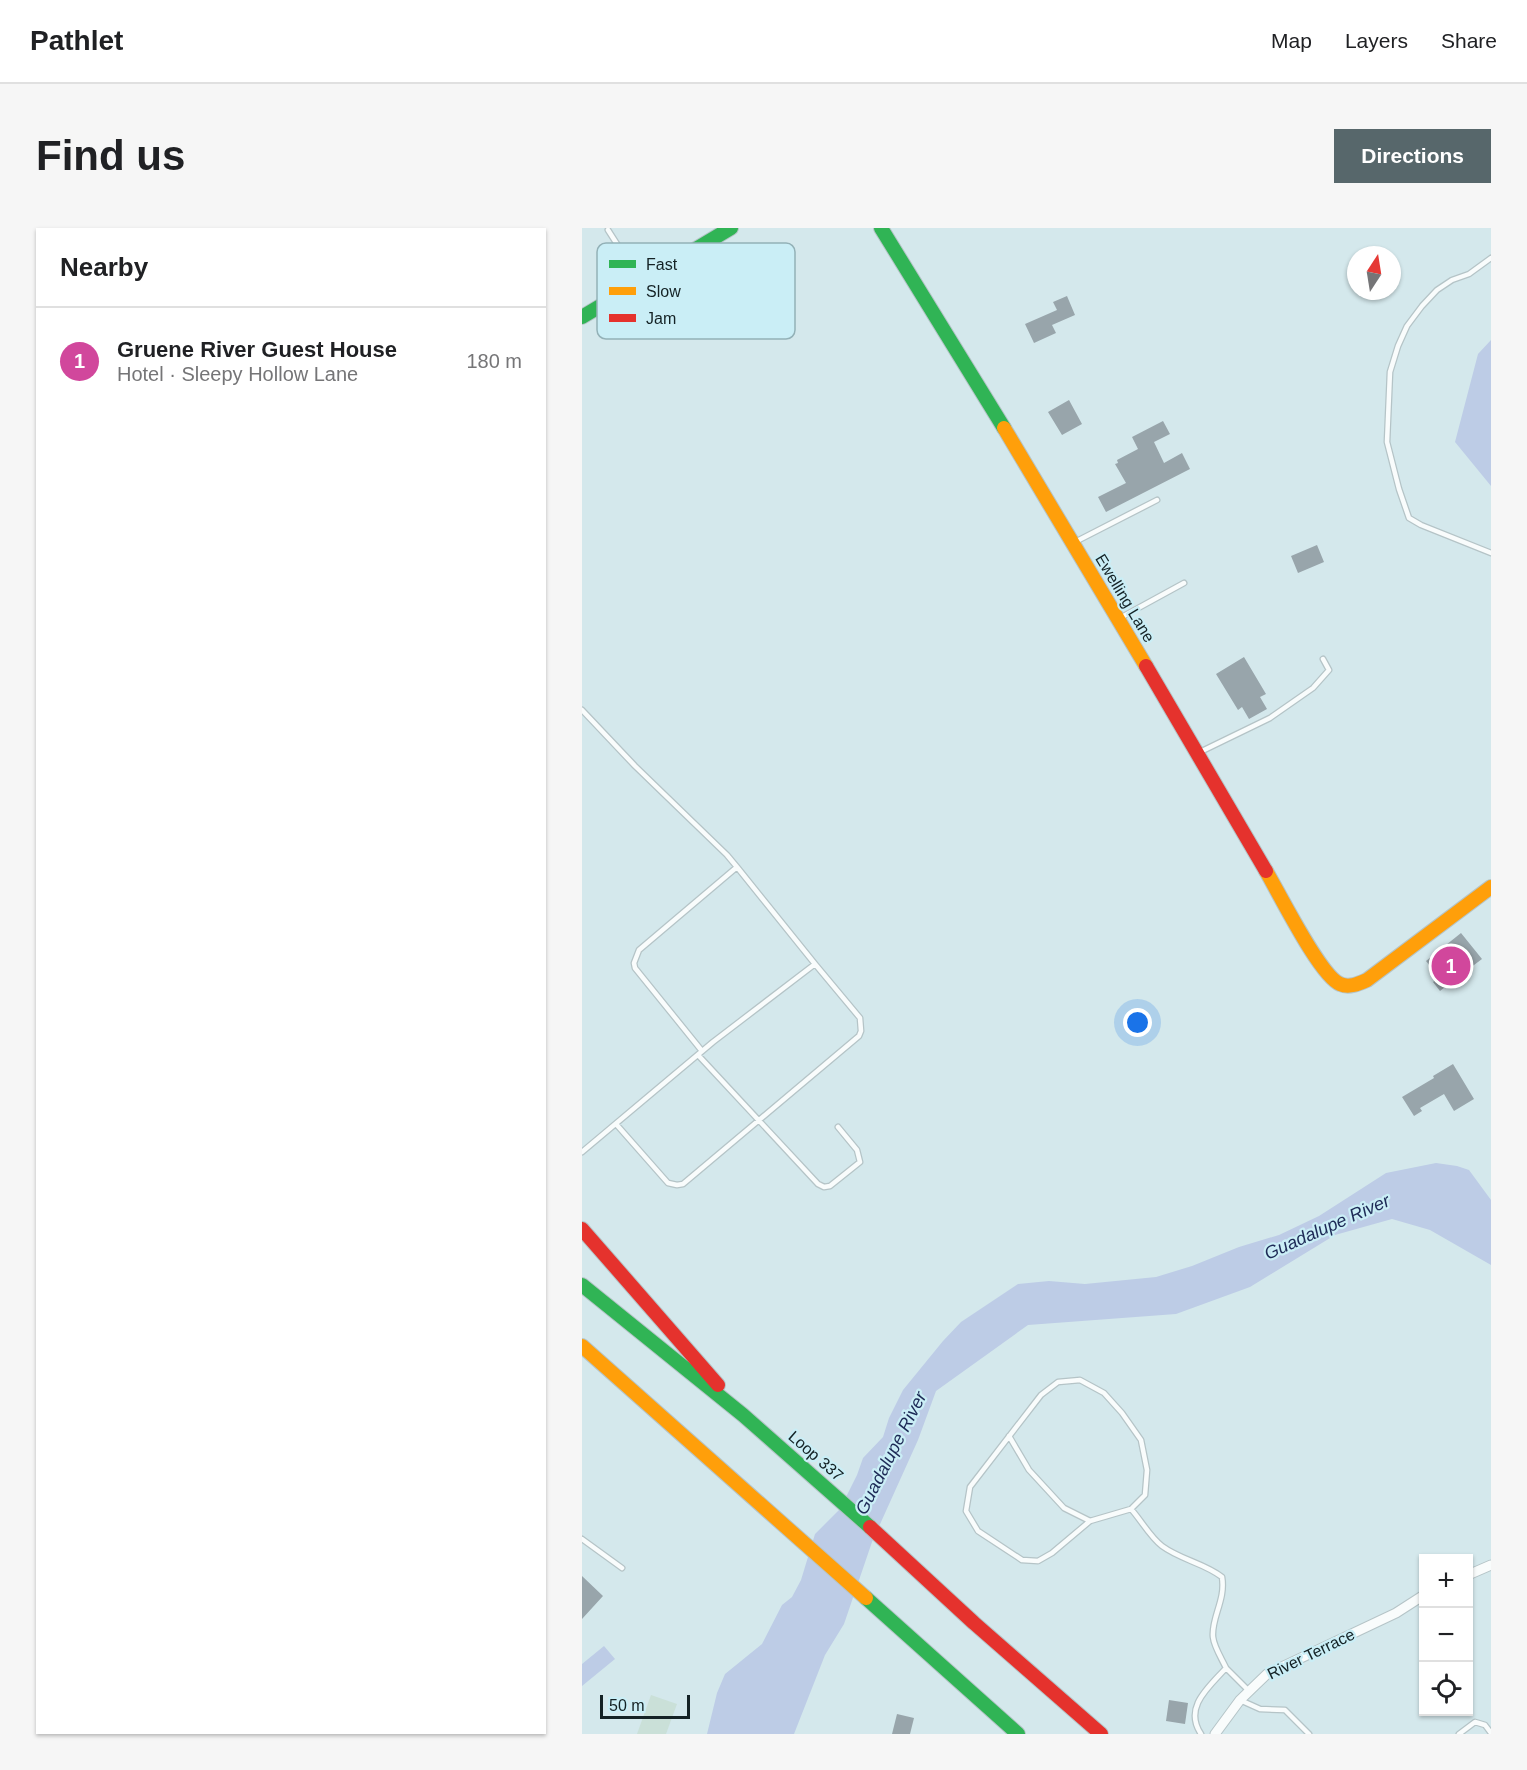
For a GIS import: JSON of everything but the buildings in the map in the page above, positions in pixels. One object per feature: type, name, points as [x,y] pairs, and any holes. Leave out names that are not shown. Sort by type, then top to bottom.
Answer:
[{"type":"main road","points":[[706,243],[730,228]]},
{"type":"main road","name":"Ewelling Lane","points":[[881,228],[1073,543],[1317,959],[1338,985],[1355,986],[1367,980],[1491,887]]},
{"type":"main road","points":[[582,317],[597,308]]},
{"type":"main road","points":[[582,1229],[743,1415]]},
{"type":"main road","name":"Loop 337","points":[[582,1285],[743,1415],[816,1478],[974,1623],[1101,1734]]},
{"type":"main road","points":[[582,1346],[1018,1734]]},
{"type":"street","points":[[1473,1573],[1491,1565]]},
{"type":"street","name":"River Terrace","points":[[1215,1734],[1240,1700],[1267,1674],[1396,1613],[1419,1598]]},
{"type":"lane","points":[[608,230],[616,243]]},
{"type":"lane","points":[[1491,258],[1469,274],[1452,280],[1437,290],[1407,326],[1390,372],[1387,442],[1409,518],[1491,553]]},
{"type":"lane","points":[[1073,543],[1157,500]]},
{"type":"lane","points":[[1118,619],[1184,583]]},
{"type":"lane","points":[[1198,753],[1270,718],[1313,687],[1329,670],[1323,659]]},
{"type":"lane","points":[[582,710],[635,766],[728,855],[860,1018],[859,1036],[688,1182],[677,1185],[668,1183],[616,1124]]},
{"type":"lane","points":[[737,867],[639,950],[634,963],[635,968],[700,1053],[758,1120],[818,1184],[824,1187],[830,1186],[860,1162],[856,1150],[838,1127]]},
{"type":"lane","points":[[582,1152],[700,1053],[814,964]]},
{"type":"lane","points":[[1080,1380],[1104,1393],[1141,1440],[1147,1470],[1145,1495],[1131,1509],[1090,1521],[1052,1553],[1038,1561],[1022,1560],[978,1531],[966,1511],[970,1487],[1009,1436],[1041,1395],[1058,1382],[1080,1380]]},
{"type":"lane","points":[[1009,1436],[1029,1470],[1064,1508],[1090,1521]]},
{"type":"lane","points":[[1131,1509],[1161,1545],[1189,1561],[1209,1567],[1222,1577],[1224,1588],[1213,1628],[1213,1639],[1226,1668],[1249,1690]]},
{"type":"lane","points":[[582,1539],[622,1568]]},
{"type":"lane","points":[[1201,1734],[1195,1725],[1195,1711],[1199,1698],[1226,1668]]},
{"type":"lane","points":[[1240,1700],[1260,1709],[1285,1710],[1309,1734]]},
{"type":"lane","points":[[1459,1734],[1475,1722],[1485,1725],[1491,1733]]},
{"type":"green space","points":[[651,1695],[677,1704],[666,1734],[637,1734]]},
{"type":"water","points":[[1491,340],[1491,486],[1455,442],[1478,354]]},
{"type":"water","name":"Guadalupe River","points":[[1436,1163],[1469,1170],[1491,1200],[1491,1265],[1430,1230],[1392,1219],[1335,1235],[1250,1287],[1176,1314],[1028,1325],[936,1391],[918,1440],[872,1542],[844,1624],[825,1655],[794,1734],[707,1734],[717,1693],[725,1674],[762,1644],[782,1605],[792,1597],[801,1580],[815,1534],[840,1509],[863,1458],[883,1437],[889,1418],[903,1390],[961,1322],[1018,1284],[1049,1281],[1085,1284],[1156,1277],[1192,1266],[1239,1247],[1279,1235],[1319,1216],[1386,1173]]},
{"type":"water","points":[[604,1646],[615,1659],[582,1686],[582,1664]]},
{"type":"traffic: fast","points":[[706,243],[731,228]]},
{"type":"traffic: fast","points":[[881,228],[1004,428]]},
{"type":"traffic: fast","points":[[582,317],[597,308]]},
{"type":"traffic: fast","points":[[582,1285],[743,1415],[870,1527]]},
{"type":"traffic: fast","points":[[866,1598],[1018,1734]]},
{"type":"traffic: slow","points":[[1004,428],[1146,666]]},
{"type":"traffic: slow","points":[[1266,871],[1311,951],[1332,978],[1347,986],[1367,980],[1491,887]]},
{"type":"traffic: slow","points":[[582,1346],[866,1598]]},
{"type":"traffic: jam","points":[[1146,666],[1266,871]]},
{"type":"traffic: jam","points":[[582,1229],[718,1385]]},
{"type":"traffic: jam","points":[[870,1527],[974,1623],[1101,1734]]},
{"type":"place","name":"Gruene River Guest House","points":[[1451,966]]}]
